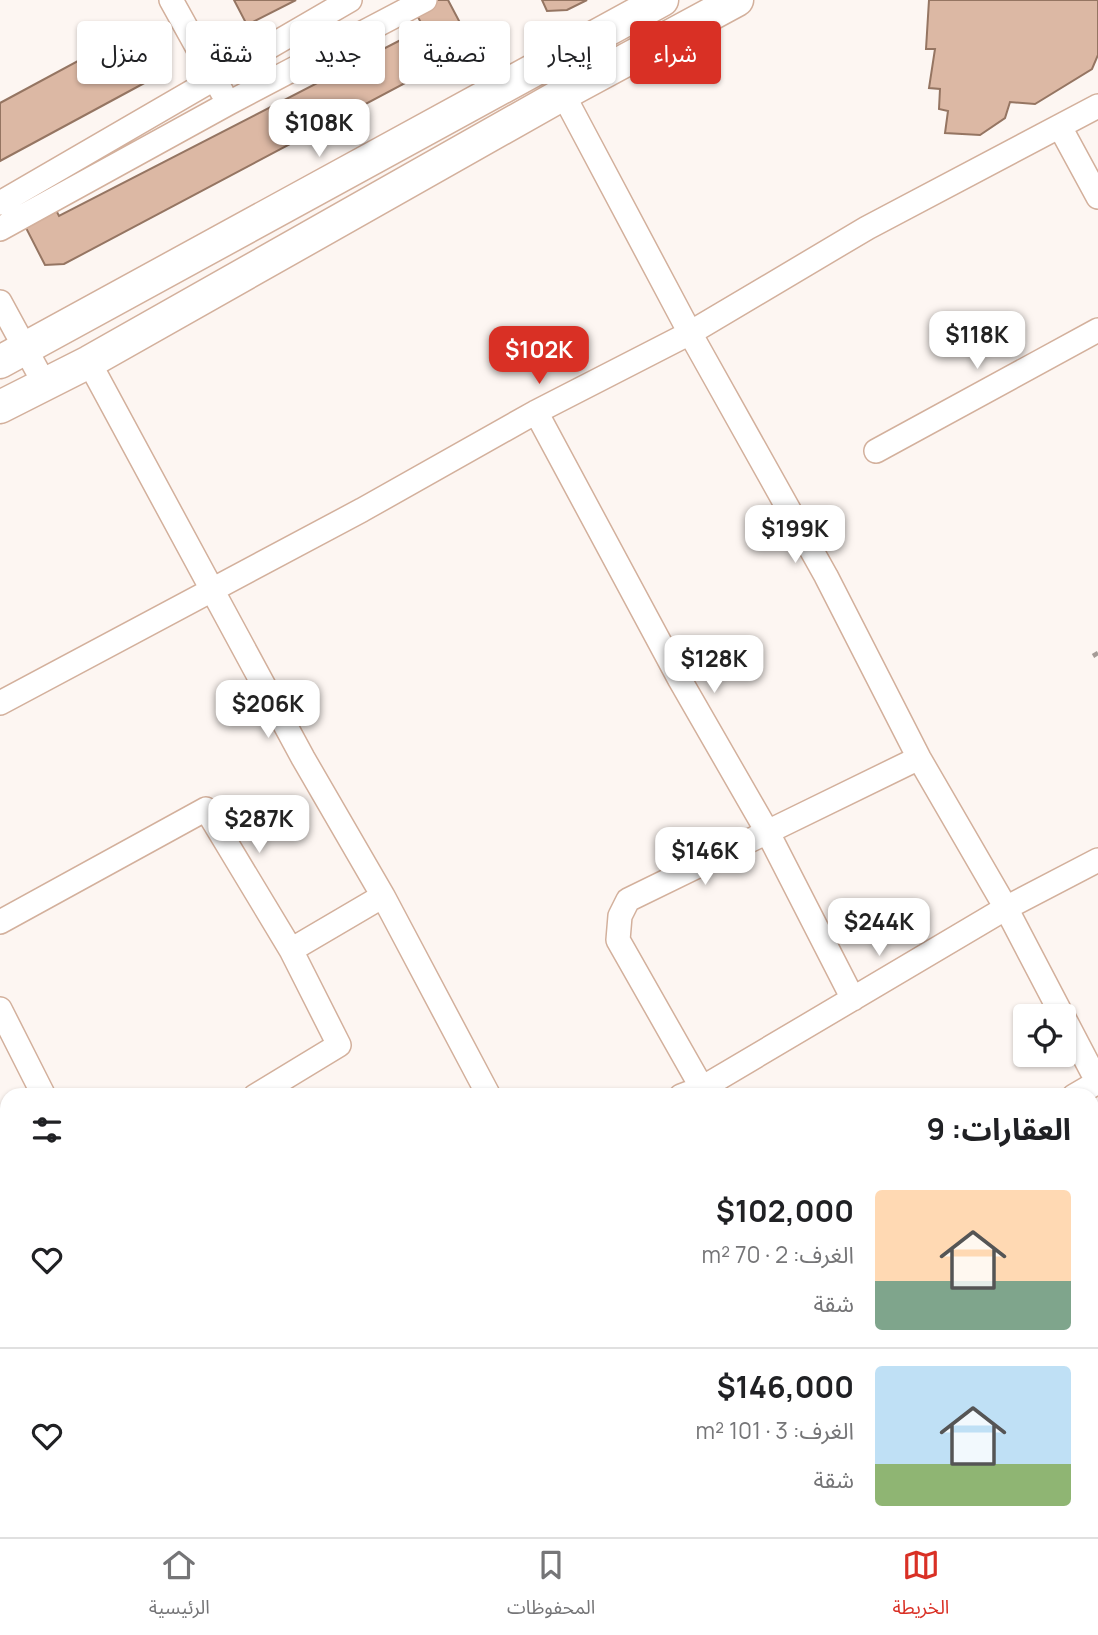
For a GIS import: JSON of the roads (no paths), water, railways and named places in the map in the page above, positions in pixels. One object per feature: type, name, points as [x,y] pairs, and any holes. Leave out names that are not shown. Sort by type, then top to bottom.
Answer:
[{"type":"street","points":[[171,0],[186,27]]},
{"type":"street","points":[[276,44],[350,0]]},
{"type":"street","points":[[0,229],[229,103],[425,0]]},
{"type":"street","points":[[13,356],[662,0]]},
{"type":"street","points":[[0,407],[89,362],[563,94],[737,0]]},
{"type":"street","points":[[0,203],[208,84]]},
{"type":"street","points":[[217,84],[229,103]]},
{"type":"street","points":[[563,94],[690,333],[826,576],[919,758],[1006,908],[1057,1004]]},
{"type":"street","points":[[0,703],[211,592],[536,412],[690,333],[867,228],[1098,106]]},
{"type":"street","points":[[1060,127],[1098,197]]},
{"type":"street","points":[[0,302],[13,356],[44,383]]},
{"type":"street","points":[[876,451],[1098,330]]},
{"type":"street","points":[[89,362],[211,592],[383,896],[485,1088]]},
{"type":"street","points":[[536,412],[680,680],[768,833],[853,999]]},
{"type":"street","points":[[690,1088],[618,940],[620,916],[628,900],[919,758]]},
{"type":"street","points":[[0,922],[206,809],[291,950],[339,1045],[268,1088]]},
{"type":"street","points":[[699,1088],[1006,908],[1098,860]]},
{"type":"street","points":[[291,950],[383,896]]},
{"type":"street","points":[[0,1009],[40,1088]]},
{"type":"street","points":[[1076,1041],[1098,1083]]}]
